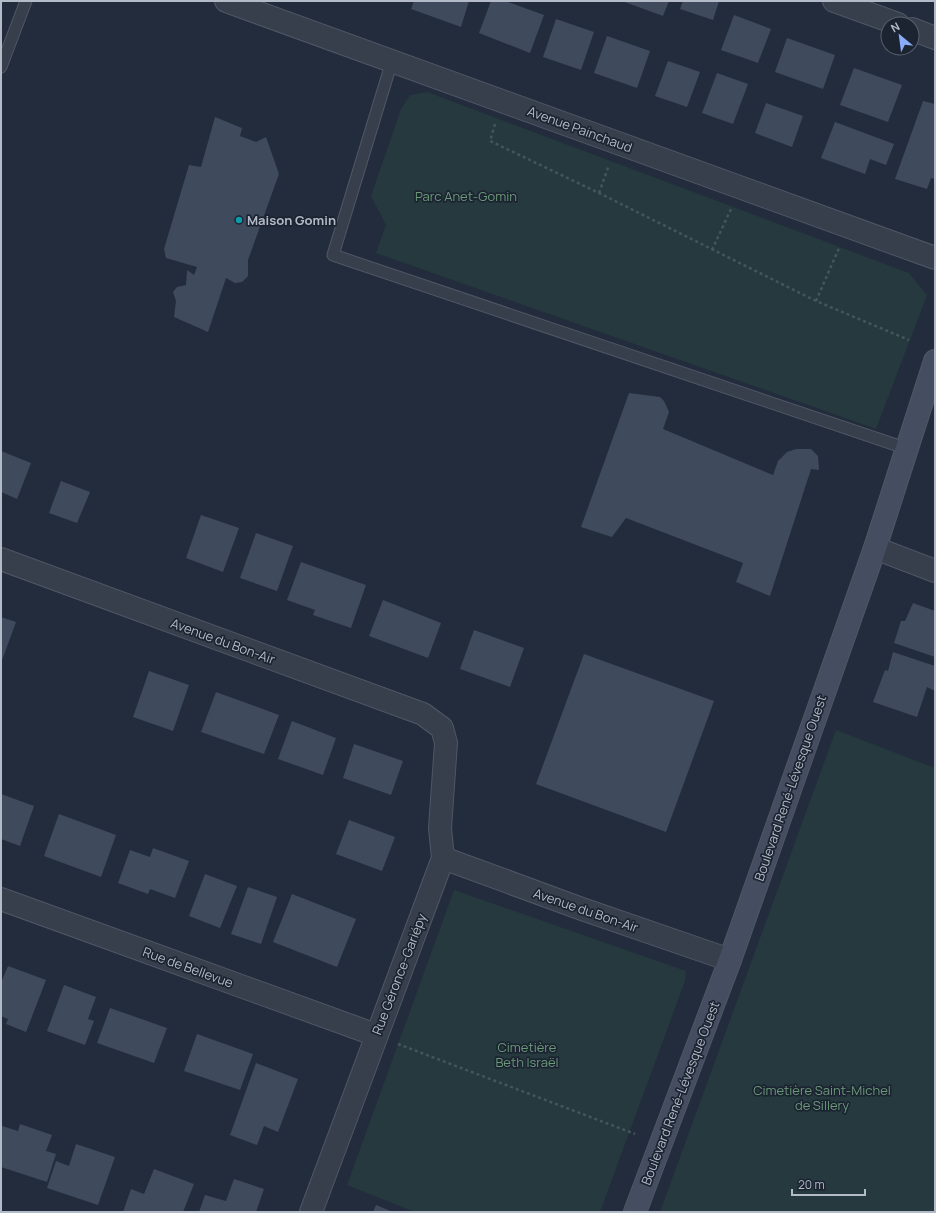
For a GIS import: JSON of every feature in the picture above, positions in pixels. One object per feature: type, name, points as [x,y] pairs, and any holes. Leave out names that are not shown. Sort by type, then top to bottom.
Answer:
[{"type":"main road","name":"Boulevard René-Lévesque Ouest","points":[[635,1212],[730,960],[875,548],[935,361]]},
{"type":"street","name":"Avenue Painchaud","points":[[226,1],[935,258]]},
{"type":"street","points":[[834,1],[880,18]]},
{"type":"street","points":[[920,32],[935,38]]},
{"type":"street","points":[[875,548],[935,571]]},
{"type":"street","name":"Avenue du Bon-Air","points":[[1,559],[423,714],[442,728]]},
{"type":"street","name":"Rue Géronce-Gariépy","points":[[311,1212],[443,858],[440,828],[446,743],[442,728]]},
{"type":"street","name":"Avenue du Bon-Air","points":[[443,858],[582,909],[730,960]]},
{"type":"street","name":"Rue de Bellevue","points":[[1,899],[376,1035]]},
{"type":"lane","points":[[1,67],[26,1]]},
{"type":"lane","points":[[392,61],[333,255],[908,449]]},
{"type":"path","points":[[503,101],[490,141],[599,193],[816,301],[909,340]]},
{"type":"path","points":[[599,193],[618,143]]},
{"type":"path","points":[[712,250],[741,188]]},
{"type":"path","points":[[816,301],[848,227]]},
{"type":"path","points":[[376,1035],[635,1134]]},
{"type":"green space","name":"Parc Anet-Gomin","points":[[427,92],[909,273],[927,295],[876,429],[376,253],[386,225],[371,196],[401,109],[410,95]]},
{"type":"green space","name":"Cimetière Saint-Michel de Sillery","points":[[836,730],[935,768],[935,1212],[660,1212]]},
{"type":"green space","name":"Cimetière Beth Israël","points":[[454,890],[686,971],[685,981],[600,1212],[415,1212],[347,1185]]},
{"type":"building","points":[[414,1],[469,1],[461,27],[411,9]]},
{"type":"building","points":[[491,1],[505,1],[544,15],[530,53],[479,33]]},
{"type":"building","points":[[622,1],[669,1],[663,16]]},
{"type":"building","points":[[683,1],[719,1],[713,20],[680,9]]},
{"type":"building","points":[[734,15],[771,29],[758,63],[721,50]]},
{"type":"building","points":[[556,19],[594,32],[581,70],[543,57]]},
{"type":"building","points":[[607,36],[650,51],[637,88],[594,73]]},
{"type":"building","points":[[787,38],[835,55],[823,89],[775,72]]},
{"type":"building","points":[[668,61],[700,72],[687,107],[655,96]]},
{"type":"building","points":[[854,68],[902,85],[888,122],[840,105]]},
{"type":"building","points":[[717,73],[748,84],[733,124],[702,113]]},
{"type":"building","points":[[923,101],[935,104],[935,179],[931,178],[927,189],[895,179]]},
{"type":"building","points":[[766,103],[803,116],[792,147],[755,133]]},
{"type":"building","name":"Maison Gomin","points":[[215,117],[242,128],[240,136],[256,142],[266,137],[279,174],[248,260],[248,276],[242,282],[235,283],[226,278],[208,332],[174,317],[176,301],[173,292],[177,287],[186,285],[187,270],[194,275],[197,267],[166,258],[164,249],[189,165],[201,167]]},
{"type":"building","points":[[835,122],[894,144],[886,165],[870,159],[865,174],[821,158]]},
{"type":"building","points":[[629,393],[660,397],[664,401],[669,412],[663,429],[773,475],[778,461],[787,452],[796,449],[811,449],[818,456],[819,470],[811,469],[770,596],[736,582],[743,563],[626,518],[612,537],[581,527]]},
{"type":"building","points":[[1,451],[31,463],[17,499],[1,492]]},
{"type":"building","points":[[61,481],[90,492],[77,523],[49,513]]},
{"type":"building","points":[[201,515],[239,528],[223,572],[186,558]]},
{"type":"building","points":[[256,533],[293,546],[277,591],[240,578]]},
{"type":"building","points":[[301,562],[366,585],[351,628],[313,615],[315,610],[287,600]]},
{"type":"building","points":[[383,600],[441,623],[428,658],[369,636]]},
{"type":"building","points":[[913,603],[935,611],[935,657],[894,643],[901,621],[905,621]]},
{"type":"building","points":[[1,617],[16,622],[1,663]]},
{"type":"building","points":[[474,630],[524,648],[510,687],[460,669]]},
{"type":"building","points":[[893,652],[935,666],[935,691],[927,687],[917,717],[873,702],[885,670],[888,671]]},
{"type":"building","points":[[584,654],[714,701],[666,832],[536,784]]},
{"type":"building","points":[[149,671],[189,685],[173,731],[133,717]]},
{"type":"building","points":[[216,692],[279,715],[264,754],[201,732]]},
{"type":"building","points":[[292,721],[336,738],[323,775],[278,759]]},
{"type":"building","points":[[354,744],[403,761],[391,795],[343,778]]},
{"type":"building","points":[[1,794],[34,806],[20,846],[1,839]]},
{"type":"building","points":[[59,814],[116,835],[101,877],[44,856]]},
{"type":"building","points":[[349,820],[395,837],[382,871],[336,854]]},
{"type":"building","points":[[153,848],[189,861],[175,898],[150,889],[148,894],[118,883],[130,850],[150,857]]},
{"type":"building","points":[[205,874],[237,886],[220,928],[189,916]]},
{"type":"building","points":[[248,887],[277,897],[261,944],[231,934]]},
{"type":"building","points":[[292,894],[356,919],[337,967],[273,942]]},
{"type":"building","points":[[8,966],[46,980],[26,1032],[6,1024],[8,1019],[1,1016],[1,983]]},
{"type":"building","points":[[64,985],[96,997],[88,1019],[94,1021],[85,1045],[47,1031]]},
{"type":"building","points":[[110,1008],[167,1028],[154,1063],[97,1043]]},
{"type":"building","points":[[197,1034],[253,1054],[240,1090],[184,1071]]},
{"type":"building","points":[[256,1063],[298,1079],[278,1132],[264,1126],[257,1145],[230,1135]]},
{"type":"building","points":[[20,1124],[52,1135],[46,1151],[56,1154],[47,1182],[1,1167],[2,1126],[18,1131]]},
{"type":"building","points":[[76,1144],[115,1157],[98,1205],[47,1188],[56,1161],[69,1166]]},
{"type":"building","points":[[154,1169],[194,1184],[183,1212],[123,1212],[131,1189],[144,1194]]},
{"type":"building","points":[[234,1179],[264,1189],[256,1212],[199,1212],[205,1195],[226,1201]]},
{"type":"building","points":[[376,1205],[393,1212],[373,1212]]},
{"type":"place","name":"Maison Gomin","points":[[239,220]]}]
